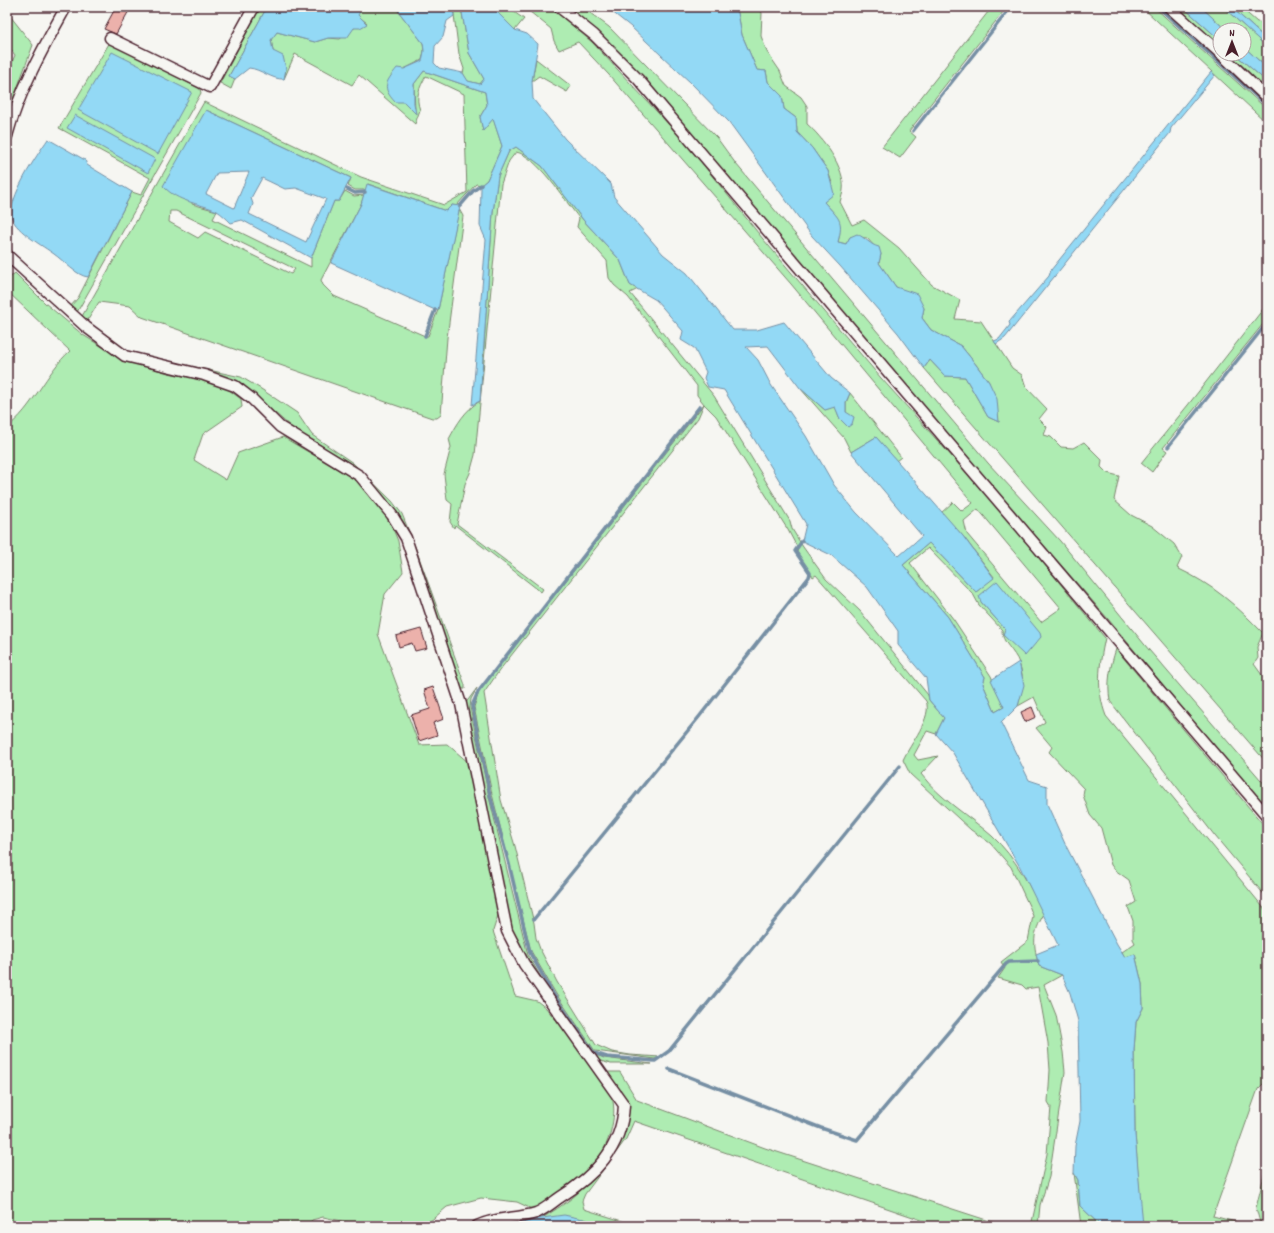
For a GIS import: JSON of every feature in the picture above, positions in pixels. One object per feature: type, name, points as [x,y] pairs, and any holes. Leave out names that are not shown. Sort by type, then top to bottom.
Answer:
[{"type":"street","points":[[7,136],[12,118],[46,43],[66,7]]},
{"type":"street","points":[[110,38],[210,87],[254,7]]},
{"type":"street","points":[[559,7],[594,35],[638,79],[1267,816]]},
{"type":"street","points":[[1169,7],[1212,45]]},
{"type":"street","points":[[1230,62],[1267,98]]},
{"type":"street","points":[[7,256],[86,327],[125,356],[204,375],[235,386],[280,427],[360,476],[392,515],[406,538],[462,704],[507,931],[524,964],[624,1105],[624,1119],[619,1137],[606,1159],[587,1177],[537,1213],[486,1222],[477,1226]]},
{"type":"green space","points":[[260,7],[267,7],[229,76],[235,79],[231,89],[220,83]]},
{"type":"green space","points":[[363,7],[395,7],[423,43],[424,51],[422,60],[404,69],[404,102],[415,113],[414,84],[424,71],[485,92],[487,105],[480,117],[483,131],[493,118],[502,146],[487,180],[481,185],[476,184],[456,206],[452,205],[446,211],[368,184],[366,190],[355,190],[348,186],[351,178],[206,110],[192,204],[217,211],[213,219],[311,267],[311,258],[334,201],[339,201],[345,191],[354,196],[364,195],[361,204],[321,280],[323,285],[334,296],[425,336],[428,336],[438,310],[459,209],[463,216],[447,338],[441,415],[437,418],[432,418],[142,317],[130,306],[99,302],[86,323],[81,318],[204,102],[361,177],[444,205],[467,192],[464,94],[426,76],[418,93],[420,110],[415,124],[359,75],[352,85],[295,54],[284,79],[286,69],[273,51],[271,39],[277,32],[315,42],[328,38],[340,39],[354,28],[367,23],[357,15]],"holes":[[[170,211],[176,211],[295,269],[291,274],[205,232],[198,238],[169,222]]]},
{"type":"green space","points":[[453,7],[461,7],[469,53],[484,79],[480,84],[467,81],[463,73],[464,69],[459,54]]},
{"type":"green space","points":[[492,7],[517,7],[514,12],[524,19],[515,30]]},
{"type":"green space","points":[[524,7],[550,7],[592,42],[685,142],[763,239],[881,378],[992,501],[1105,638],[1101,658],[1100,687],[1106,716],[1267,912],[1267,1080],[1258,1089],[1213,1216],[1251,1226],[1142,1226],[1135,1134],[1134,1050],[1136,1022],[1143,1008],[1142,984],[1135,954],[1125,958],[1122,952],[1135,943],[1133,939],[1133,921],[1128,907],[1136,902],[1129,880],[1115,870],[1111,865],[1101,828],[1090,815],[1083,795],[1084,789],[1049,752],[1052,747],[1036,728],[1045,722],[1034,697],[1018,706],[1022,684],[1021,669],[1017,659],[1004,639],[1002,630],[979,605],[973,594],[928,548],[910,563],[954,620],[991,676],[1004,707],[995,712],[983,684],[985,677],[948,617],[903,565],[929,543],[976,592],[994,577],[963,536],[941,513],[953,502],[962,511],[973,503],[791,284],[609,75],[578,42],[559,50],[554,41],[551,29]],"holes":[[[978,509],[1061,608],[1041,622],[967,534],[964,521]],[[981,602],[1041,637],[1005,629]]]},
{"type":"green space","points":[[565,7],[582,7],[609,27],[717,138],[736,164],[988,463],[1060,541],[1149,650],[1267,787],[1267,809],[1108,619],[903,383],[679,119]]},
{"type":"green space","points":[[735,7],[759,7],[762,13],[761,36],[767,52],[780,71],[786,86],[801,97],[807,106],[807,124],[826,145],[841,172],[843,191],[840,202],[852,225],[864,220],[899,248],[932,285],[960,300],[955,319],[981,321],[1012,368],[1022,375],[1026,387],[1047,409],[1039,419],[1047,427],[1044,435],[1051,437],[1061,447],[1073,448],[1084,442],[1102,460],[1101,467],[1107,473],[1119,476],[1114,500],[1131,515],[1152,526],[1174,544],[1182,557],[1177,568],[1190,574],[1223,596],[1263,633],[1257,647],[1258,658],[1254,664],[1267,682],[1267,763],[924,368],[930,360],[945,376],[965,377],[988,417],[999,422],[989,382],[961,346],[931,330],[922,318],[924,308],[896,287],[879,263],[881,254],[867,238],[850,237],[846,244],[838,242],[840,230],[838,220],[824,202],[832,183],[828,171],[812,148],[797,132],[796,118],[784,109],[782,96],[768,82],[766,71],[757,70],[742,35],[738,13]]},
{"type":"green space","points":[[992,7],[1007,7],[909,131],[916,137],[900,158],[882,147]]},
{"type":"green space","points":[[1142,7],[1154,7],[1212,60],[1212,62],[1215,62],[1261,104],[1267,110],[1267,123]]},
{"type":"green space","points":[[1172,7],[1183,7],[1212,33],[1212,43]]},
{"type":"green space","points":[[1201,7],[1223,7],[1240,22],[1217,22]]},
{"type":"green space","points":[[1231,7],[1240,7],[1257,22],[1267,23],[1267,31],[1263,36],[1252,26],[1252,22],[1248,22]]},
{"type":"green space","points":[[7,12],[33,45],[7,116],[7,74],[15,55],[7,45]]},
{"type":"green space","points":[[1252,33],[1267,47],[1267,68],[1252,54]]},
{"type":"green space","points":[[110,42],[200,89],[201,93],[76,314],[69,308],[78,298],[132,192],[141,195],[150,178],[59,128]]},
{"type":"green space","points":[[536,59],[571,86],[567,92],[539,76],[532,81]]},
{"type":"green space","points":[[1233,62],[1244,62],[1267,82],[1267,94]]},
{"type":"green space","points":[[516,147],[542,166],[584,221],[620,260],[630,285],[638,289],[630,293],[714,396],[790,521],[792,529],[803,547],[826,579],[860,611],[928,695],[929,700],[944,718],[936,734],[927,731],[914,755],[918,760],[938,756],[921,774],[946,800],[983,828],[1001,845],[1022,873],[1044,914],[1037,927],[1035,945],[1039,966],[1062,975],[1044,985],[1056,1015],[1065,1072],[1049,1177],[1040,1205],[1038,1226],[1031,1226],[1047,1154],[1051,1107],[1048,1102],[1050,1070],[1048,1043],[1038,987],[1026,989],[1022,985],[998,978],[1005,968],[1001,962],[1028,941],[1033,916],[1011,867],[990,843],[971,830],[910,774],[903,760],[924,722],[927,707],[926,701],[816,575],[813,577],[797,552],[798,549],[788,530],[716,416],[697,395],[697,386],[628,297],[614,285],[609,278],[607,261],[577,227],[579,218],[559,191],[532,161],[524,155],[516,152],[509,161],[501,184],[475,455],[465,484],[457,524],[543,589],[541,592],[455,525],[454,528],[450,522],[452,504],[447,500],[444,474],[451,447],[449,439],[458,423],[466,413],[480,401],[493,212],[498,176],[509,151]]},
{"type":"green space","points":[[15,273],[45,303],[83,335],[122,359],[168,373],[204,380],[225,387],[241,399],[242,407],[203,434],[194,460],[226,480],[238,453],[283,437],[359,482],[388,517],[398,541],[403,572],[385,594],[378,634],[419,745],[447,744],[469,763],[499,912],[493,931],[515,996],[537,1001],[546,1008],[592,1063],[607,1087],[614,1105],[611,1131],[604,1148],[596,1161],[566,1187],[534,1210],[517,1202],[481,1198],[447,1207],[428,1223],[408,1226],[366,1226],[323,1217],[312,1220],[308,1226],[7,1226],[7,427],[24,411],[54,369],[70,351],[7,291],[7,280]]},
{"type":"green space","points":[[1267,304],[1267,319],[1163,448],[1167,451],[1152,472],[1141,463]]},
{"type":"green space","points":[[149,357],[241,377],[297,413],[312,435],[353,463],[392,501],[402,514],[416,549],[465,685],[465,689],[461,689],[414,554],[380,493],[299,434],[242,384],[224,377]]},
{"type":"green space","points":[[800,388],[825,410],[835,406],[840,419],[846,413],[846,403],[850,393],[901,457],[896,461],[876,437],[851,452],[844,438]]},
{"type":"green space","points":[[704,404],[698,418],[499,671],[484,693],[501,800],[515,846],[534,923],[536,938],[540,949],[557,982],[596,1045],[612,1052],[660,1057],[655,1059],[595,1051],[556,994],[531,951],[492,794],[474,707],[479,692]]},
{"type":"green space","points":[[1116,649],[1267,829],[1267,898],[1215,836],[1110,701],[1110,675]]},
{"type":"green space","points":[[477,688],[471,699],[470,707],[489,797],[528,955],[554,999],[594,1054],[604,1058],[652,1064],[611,1064],[597,1060],[525,961],[512,928],[465,704]]},
{"type":"green space","points":[[607,1072],[620,1072],[637,1100],[765,1148],[1005,1226],[939,1226],[634,1121],[626,1139],[585,1194],[582,1201],[584,1209],[638,1226],[605,1226],[583,1219],[542,1218],[572,1198],[591,1180],[611,1155],[626,1128],[628,1115],[626,1099]]},
{"type":"green space","points":[[1267,1163],[1267,1221],[1261,1226],[1256,1208]]},
{"type":"green space","points":[[1074,1173],[1078,1180],[1080,1206],[1101,1226],[1081,1226]]},
{"type":"water","points":[[267,7],[363,7],[358,15],[367,24],[360,28],[354,28],[347,38],[328,38],[315,42],[277,32],[271,40],[273,51],[283,56],[286,69],[284,79],[275,78],[258,70],[249,68],[235,79],[229,76]]},
{"type":"water","points":[[395,7],[453,7],[454,16],[447,21],[443,37],[435,46],[434,63],[439,68],[463,73],[468,81],[480,84],[484,79],[469,53],[461,7],[492,7],[515,30],[527,34],[538,44],[532,81],[533,99],[565,139],[611,184],[614,197],[663,254],[687,273],[733,330],[757,330],[784,322],[831,378],[850,393],[846,402],[846,412],[854,417],[852,424],[848,427],[840,419],[835,407],[825,410],[800,388],[768,346],[746,347],[758,360],[771,385],[806,436],[834,485],[856,512],[899,556],[922,536],[851,452],[876,437],[963,536],[994,578],[976,592],[929,543],[903,565],[948,617],[985,677],[983,684],[995,712],[1004,707],[991,680],[1019,662],[1024,685],[1018,706],[1001,723],[1029,780],[1047,786],[1047,804],[1066,846],[1117,944],[1125,957],[1135,954],[1142,984],[1143,1008],[1136,1022],[1134,1050],[1135,1134],[1143,1226],[1101,1226],[1080,1206],[1078,1180],[1074,1173],[1075,1146],[1080,1121],[1078,1021],[1070,993],[1062,975],[1039,966],[1036,954],[1058,945],[1020,867],[953,753],[936,734],[944,718],[929,700],[926,678],[898,645],[898,631],[867,587],[831,555],[802,541],[806,524],[724,390],[708,387],[704,378],[706,372],[694,348],[681,340],[683,331],[656,300],[630,285],[620,260],[584,221],[542,166],[516,147],[509,151],[498,176],[493,212],[480,401],[472,405],[486,240],[480,226],[481,185],[487,180],[502,146],[493,119],[483,131],[480,117],[487,105],[485,92],[424,71],[414,84],[414,103],[416,114],[404,102],[395,102],[391,97],[387,88],[390,77],[397,68],[404,69],[422,61],[424,51],[423,43]]},
{"type":"water","points":[[606,7],[735,7],[738,13],[742,35],[757,70],[766,71],[768,82],[782,96],[784,109],[796,118],[797,132],[812,148],[828,171],[834,194],[824,202],[839,220],[840,234],[838,242],[846,244],[850,237],[857,234],[873,245],[879,247],[881,254],[879,263],[896,287],[917,294],[924,308],[922,318],[931,330],[961,346],[989,382],[997,399],[999,422],[988,417],[965,377],[945,376],[930,360],[924,368],[898,333],[812,236],[729,122],[691,83],[631,27]]},
{"type":"water","points":[[1183,7],[1201,7],[1217,22],[1212,22],[1212,33]]},
{"type":"water","points":[[1223,7],[1231,7],[1247,22],[1240,22]]},
{"type":"water","points":[[1252,26],[1267,40],[1267,47],[1252,33]]},
{"type":"water","points":[[112,52],[192,92],[158,154],[78,110]]},
{"type":"water","points":[[1252,54],[1267,68],[1267,82],[1244,62],[1252,62]]},
{"type":"water","points":[[1211,72],[1215,75],[1171,128],[1170,133],[1005,338],[996,344],[994,341],[999,339],[1010,325],[1009,322],[1049,276],[1051,270]]},
{"type":"water","points":[[206,110],[351,178],[339,201],[334,201],[311,258],[242,220],[231,223],[217,211],[188,202],[175,196],[163,186]],"holes":[[[249,172],[234,208],[206,194],[217,173]],[[262,178],[285,189],[296,188],[326,199],[306,242],[249,214],[253,204],[251,198]]]},
{"type":"water","points":[[75,115],[155,159],[148,173],[67,128]]},
{"type":"water","points":[[48,139],[85,160],[87,165],[132,192],[88,277],[79,274],[54,254],[30,238],[19,228],[12,218],[14,200],[18,189],[30,166]]},
{"type":"water","points":[[367,184],[446,211],[452,205],[460,206],[438,310],[435,310],[331,263],[361,204]]},
{"type":"water","points":[[997,581],[1040,633],[1041,637],[1025,656],[1003,635],[1005,629],[981,602],[979,596]]},
{"type":"water","points":[[564,1215],[605,1226],[511,1226],[542,1218]]},
{"type":"building","points":[[116,7],[131,7],[116,34],[104,29]]},
{"type":"building","points":[[421,629],[427,648],[415,651],[412,643],[399,647],[396,636]]},
{"type":"building","points":[[433,687],[444,719],[433,723],[437,735],[419,741],[411,715],[430,709],[424,690]]},
{"type":"building","points":[[1032,707],[1036,717],[1025,722],[1021,712]]},
{"type":"waterway","points":[[913,131],[1011,7]]},
{"type":"waterway","points":[[1158,7],[1267,106]]},
{"type":"waterway","points":[[460,206],[473,191],[481,185]]},
{"type":"waterway","points":[[347,189],[355,193],[365,192]]},
{"type":"waterway","points":[[425,336],[435,310]]},
{"type":"waterway","points":[[1168,447],[1267,323]]},
{"type":"waterway","points":[[700,406],[478,692],[472,706],[490,795],[509,864],[530,953],[554,995],[594,1053],[607,1057],[655,1061],[669,1051],[900,766]]},
{"type":"waterway","points":[[534,919],[699,717],[809,577],[810,573],[795,551],[802,541]]},
{"type":"waterway","points":[[669,1069],[821,1128],[857,1140],[1006,964],[1009,962],[1038,961]]}]
